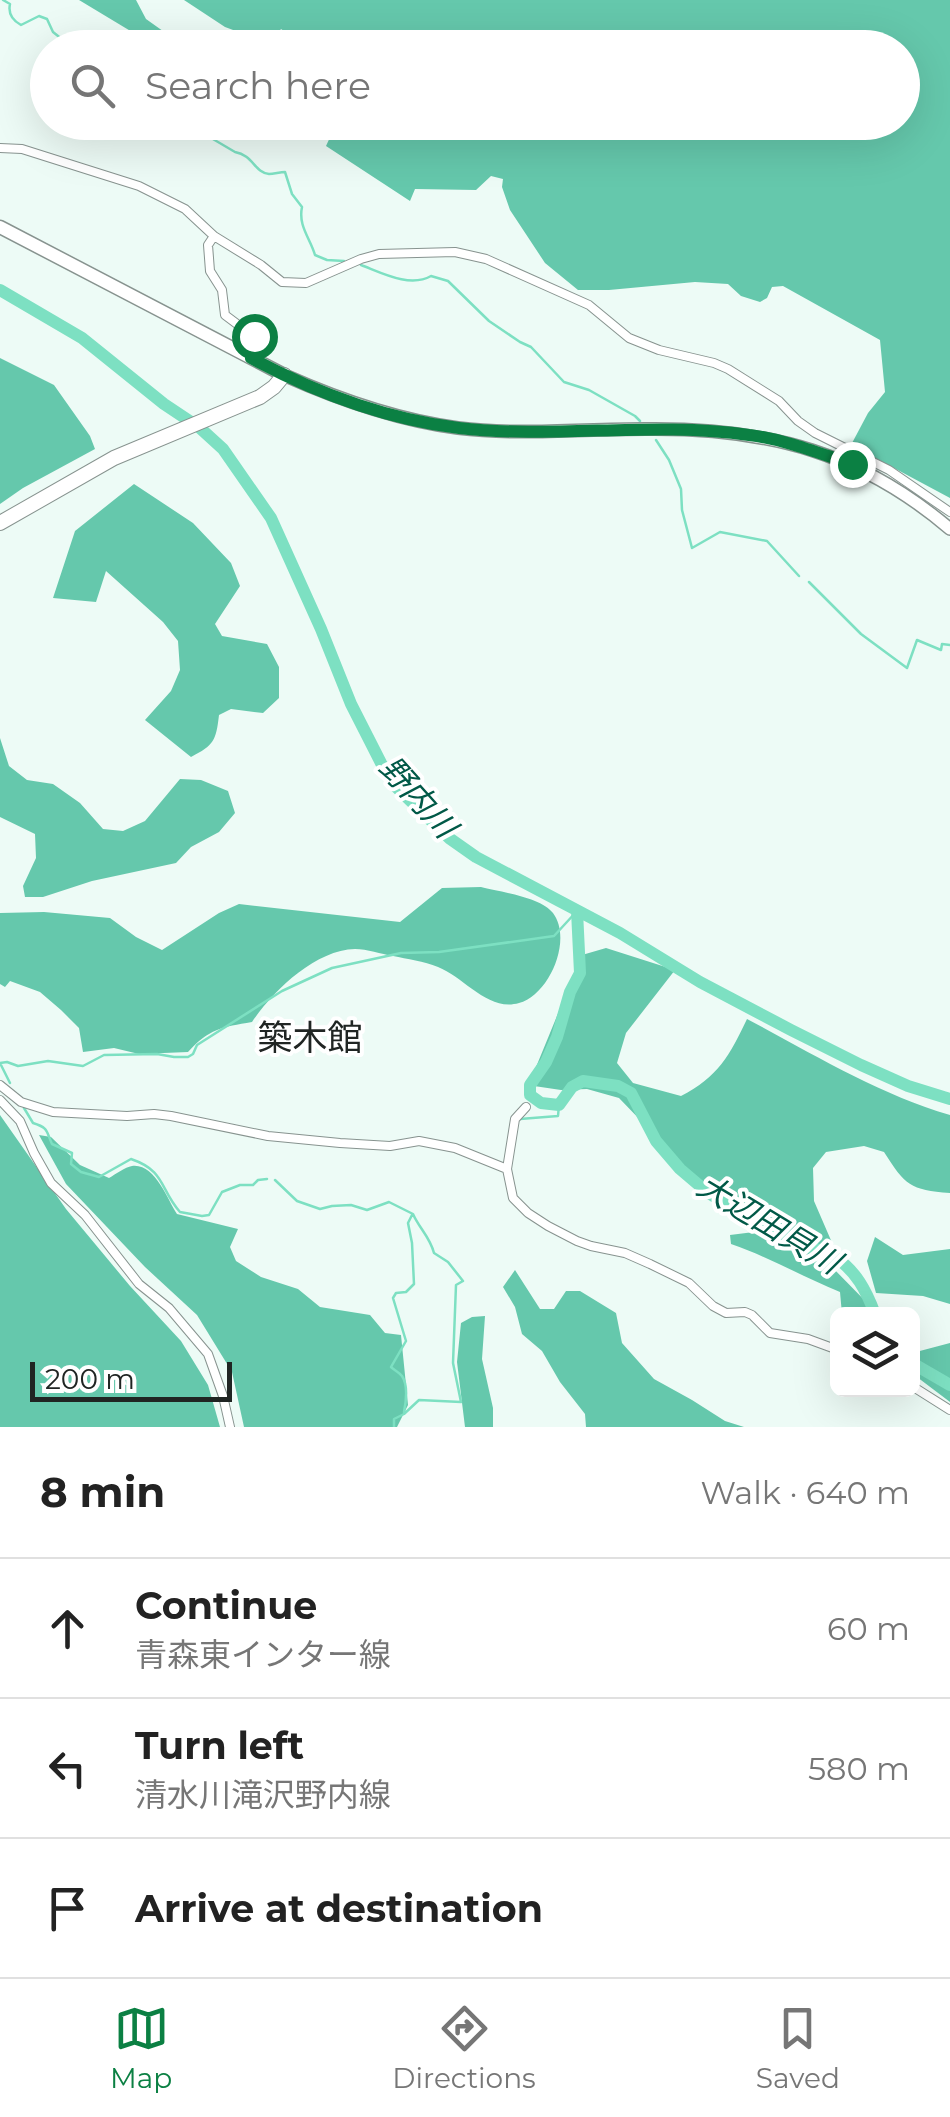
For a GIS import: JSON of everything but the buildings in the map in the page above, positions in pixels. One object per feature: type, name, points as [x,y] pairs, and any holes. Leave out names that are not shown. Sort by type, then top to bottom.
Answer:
[{"type":"highway","points":[[0,523],[114,458],[266,394],[284,375]]},
{"type":"main road","points":[[0,228],[284,375],[372,410],[460,428],[539,432],[712,430],[780,441],[852,464],[882,480],[950,529]]},
{"type":"street","points":[[0,148],[22,149],[139,186],[185,209],[214,236],[282,282],[318,280],[361,258],[379,254],[454,252],[486,258],[590,305],[630,338],[728,369],[779,401],[815,433],[889,470],[950,512]]},
{"type":"street","points":[[214,236],[208,244],[210,271],[222,290],[225,315],[254,336],[251,358]]},
{"type":"street","points":[[0,1085],[21,1102],[54,1112],[154,1114],[268,1136],[340,1143],[390,1146],[418,1141],[455,1148],[507,1169]]},
{"type":"street","points":[[0,1100],[20,1120],[51,1183],[85,1215],[139,1284],[170,1308],[208,1354],[224,1396],[230,1427]]},
{"type":"street","points":[[526,1107],[515,1119],[507,1169],[513,1198],[528,1213],[577,1241],[625,1253],[663,1270],[697,1289],[726,1313],[752,1315],[770,1333],[830,1347]]},
{"type":"street","points":[[920,1392],[950,1410]]},
{"type":"green space","points":[[79,0],[136,0],[146,19],[161,30],[129,30]]},
{"type":"green space","points":[[184,0],[950,0],[950,498],[851,445],[885,392],[880,340],[783,286],[772,287],[760,302],[741,296],[728,284],[695,282],[578,290],[545,263],[510,210],[503,179],[491,176],[476,190],[415,189],[410,201],[326,146],[329,140],[920,140],[920,30],[225,27]]},
{"type":"green space","points":[[0,358],[54,385],[95,449],[0,504]]},
{"type":"green space","points":[[134,484],[193,523],[231,563],[240,586],[215,624],[222,636],[267,644],[279,667],[279,698],[263,713],[231,709],[219,715],[212,741],[191,757],[145,720],[171,691],[180,670],[178,641],[163,622],[106,571],[96,602],[53,598],[75,531]]},
{"type":"green space","points":[[0,738],[9,766],[27,780],[53,784],[80,803],[103,829],[123,831],[145,821],[180,779],[201,780],[228,791],[235,813],[219,832],[191,847],[176,863],[92,881],[43,897],[25,897],[23,886],[36,858],[35,834],[0,817]]},
{"type":"green space","points":[[481,887],[539,903],[553,913],[559,924],[555,965],[540,989],[519,1003],[497,1003],[433,965],[355,949],[310,964],[271,998],[252,1022],[217,1030],[188,1052],[139,1054],[114,1048],[83,1052],[79,1028],[40,992],[10,981],[5,987],[0,984],[0,913],[110,918],[162,950],[239,904],[400,922],[442,888]]},
{"type":"green space","points":[[606,948],[675,970],[626,1033],[617,1063],[633,1083],[681,1096],[722,1064],[747,1019],[872,1085],[950,1115],[950,1193],[910,1184],[884,1152],[864,1146],[826,1152],[813,1168],[814,1201],[833,1245],[831,1266],[871,1307],[841,1307],[840,1292],[731,1244],[730,1235],[779,1229],[743,1213],[693,1181],[619,1098],[587,1089],[534,1086],[534,1072],[582,955]]},
{"type":"green space","points":[[0,1115],[66,1209],[181,1341],[208,1385],[220,1427],[0,1427]]},
{"type":"green space","points":[[39,1135],[51,1137],[80,1165],[109,1178],[132,1166],[147,1170],[177,1214],[238,1229],[230,1247],[236,1261],[261,1277],[298,1289],[320,1307],[370,1315],[385,1333],[401,1335],[408,1405],[397,1427],[244,1427],[232,1372],[197,1315],[66,1184]]},
{"type":"green space","points":[[875,1237],[903,1255],[950,1249],[950,1304],[923,1296],[876,1293],[867,1261]]},
{"type":"green space","points":[[515,1270],[540,1309],[554,1309],[566,1291],[580,1291],[616,1313],[622,1343],[654,1379],[725,1421],[744,1427],[586,1427],[585,1414],[542,1351],[522,1334],[515,1307],[503,1287]]},
{"type":"green space","points":[[485,1316],[482,1359],[493,1408],[493,1427],[465,1427],[457,1362],[461,1323]]},
{"type":"green space","points":[[950,1343],[950,1402],[920,1379],[920,1351]]},
{"type":"waterway","points":[[3,0],[10,4],[13,19],[21,25],[39,16],[47,19],[52,30]]},
{"type":"waterway","points":[[215,140],[246,157],[264,173],[285,172],[292,194],[302,207],[303,226],[315,255],[344,261]]},
{"type":"waterway","points":[[361,265],[405,280],[431,276],[448,281],[489,321],[531,347],[564,382],[589,390],[640,421]]},
{"type":"waterway","name":"野内川","points":[[0,290],[82,338],[223,449],[271,518],[351,704],[381,763],[395,786],[449,838],[476,857],[791,1030],[908,1086],[950,1099]]},
{"type":"waterway","points":[[656,440],[681,489],[692,548],[720,532],[767,541],[799,576]]},
{"type":"waterway","points":[[809,582],[861,634],[907,668],[917,640],[941,650],[942,644],[950,645]]},
{"type":"waterway","points":[[0,1063],[18,1066],[48,1061],[83,1066],[104,1055],[188,1057],[197,1045],[282,991],[332,968],[401,953],[439,952],[554,936],[577,911]]},
{"type":"waterway","name":"大辺田貝川","points":[[577,911],[580,973],[546,1062],[530,1085],[530,1095],[541,1103],[559,1105],[572,1087],[583,1081],[618,1086],[631,1093],[656,1141],[680,1169],[707,1192],[759,1225],[842,1262],[859,1282],[872,1307]]},
{"type":"waterway","points":[[0,1063],[10,1083]]},
{"type":"waterway","points":[[520,1119],[558,1116],[559,1105]]},
{"type":"waterway","points":[[24,1108],[33,1123],[46,1130],[52,1144],[72,1153],[71,1164],[81,1172],[99,1177],[131,1159],[156,1175],[180,1212],[209,1215],[222,1192],[267,1179]]},
{"type":"waterway","points":[[275,1180],[297,1201],[320,1209],[351,1205],[367,1210],[389,1202],[413,1214],[434,1253],[448,1262],[463,1281],[456,1285],[453,1363],[461,1402],[419,1400],[394,1419],[394,1427]]},
{"type":"waterway","points":[[404,1412],[404,1380],[391,1367],[406,1341],[393,1298],[414,1284],[408,1223],[412,1215]]},
{"type":"waterway","name":"大辺田貝川","points":[[920,1368],[950,1385]]},
{"type":"district","name":"築木館","points":[[310,1038]]},
{"type":"route","points":[[254,336],[251,358],[322,392],[415,421],[499,431],[712,430],[780,441],[852,464]]}]
